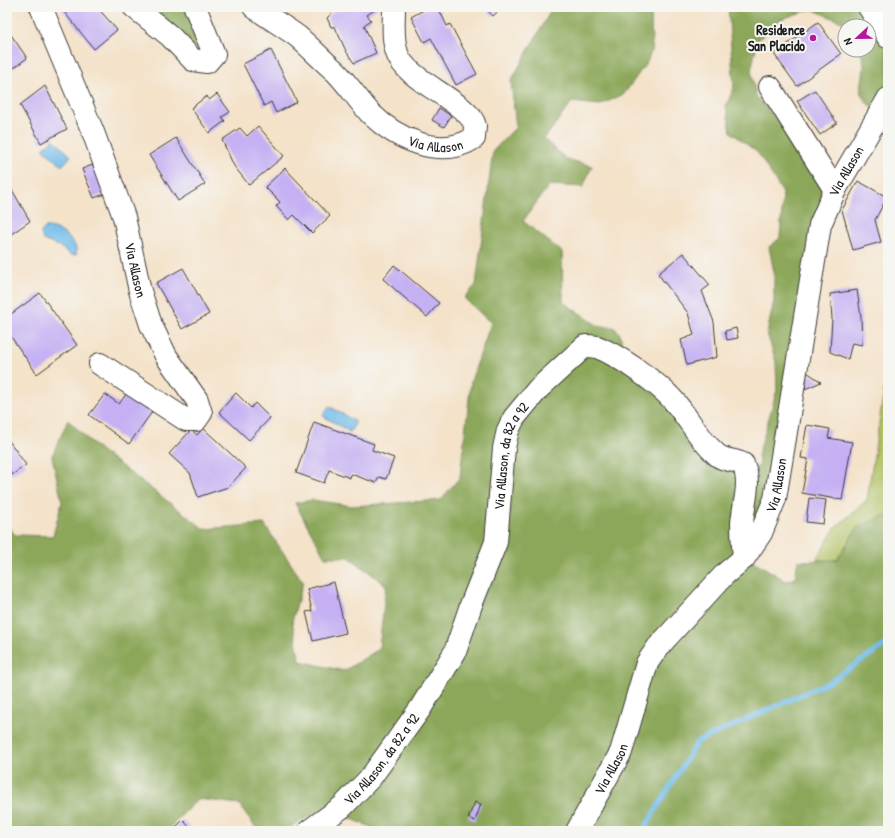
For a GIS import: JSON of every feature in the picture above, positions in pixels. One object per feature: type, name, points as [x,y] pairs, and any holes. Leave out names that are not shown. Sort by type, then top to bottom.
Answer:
[{"type":"street","name":"Via Allason","points":[[41,7],[93,132],[124,217],[140,291],[151,325],[166,356],[197,400],[201,413],[196,420],[186,420],[100,364]]},
{"type":"street","points":[[134,7],[170,36],[193,60],[207,62],[214,54],[195,7]]},
{"type":"street","name":"Via Allason","points":[[254,7],[297,37],[344,80],[371,113],[392,131],[420,144],[447,148],[464,145],[474,138],[475,125],[467,113],[412,74],[397,54],[394,33],[394,7]]},
{"type":"street","points":[[869,7],[888,37]]},
{"type":"street","points":[[770,87],[835,190]]},
{"type":"street","name":"Via Allason","points":[[576,831],[621,752],[648,663],[658,647],[725,574],[744,558],[761,533],[775,499],[820,224],[835,190],[888,99]]},
{"type":"street","name":"Via Allason, da 82 a 92","points":[[309,831],[342,807],[371,777],[420,709],[455,652],[471,605],[496,542],[504,448],[508,430],[514,418],[538,389],[585,346],[596,347],[650,380],[673,399],[692,426],[715,454],[723,459],[734,460],[743,464],[747,472],[747,492],[742,524],[744,558]]},
{"type":"green space","points":[[144,7],[185,7],[205,48],[194,46]]},
{"type":"green space","points":[[553,7],[679,7],[651,13],[652,49],[647,62],[624,94],[600,105],[572,102],[544,139],[566,159],[592,166],[583,187],[549,185],[523,221],[562,252],[563,302],[600,327],[614,327],[620,334],[622,343],[629,347],[630,359],[737,474],[737,551],[786,581],[795,578],[798,561],[837,560],[857,528],[888,514],[888,831],[370,831],[371,827],[325,808],[283,831],[258,831],[239,804],[197,799],[167,831],[7,831],[7,524],[15,535],[53,536],[62,502],[52,456],[68,420],[95,446],[204,529],[264,524],[303,582],[292,621],[300,661],[344,671],[379,649],[386,585],[349,557],[325,557],[295,503],[313,500],[352,506],[441,500],[460,477],[471,381],[491,323],[464,298],[476,285],[493,151],[516,127],[511,81]]},
{"type":"green space","points":[[728,7],[861,7],[869,18],[837,18],[837,20],[812,9],[781,19],[758,40],[751,70],[756,96],[788,133],[823,184],[772,499],[750,537],[751,471],[760,465],[758,456],[777,390],[776,362],[767,333],[774,301],[774,272],[769,247],[780,238],[783,193],[758,153],[731,132],[726,106],[734,88]]},
{"type":"green space","points":[[877,31],[887,49],[888,85],[875,110],[865,100],[861,91],[864,66],[862,58],[877,58]]},
{"type":"green space","points":[[888,365],[888,514],[857,528],[837,560],[816,560],[835,528],[867,500]]},
{"type":"water","points":[[53,139],[71,156],[62,166],[43,149]]},
{"type":"water","points":[[46,227],[56,229],[67,236],[75,245],[76,255],[71,255],[59,246],[43,240],[41,232]]},
{"type":"water","points":[[329,406],[356,422],[350,432],[323,416]]},
{"type":"building","points":[[60,7],[97,7],[117,30],[94,49]]},
{"type":"building","points":[[346,7],[379,7],[367,15],[371,20],[364,25],[376,53],[354,63],[346,51],[335,27],[331,27],[327,18],[336,9],[337,12]]},
{"type":"building","points":[[429,7],[438,7],[447,26],[450,24],[477,74],[456,85],[431,38],[424,42],[411,17]]},
{"type":"building","points":[[484,7],[503,7],[493,16]]},
{"type":"building","name":"Residence San Placido","points":[[818,22],[837,48],[837,57],[797,86],[774,54]]},
{"type":"building","points":[[7,29],[27,58],[7,73]]},
{"type":"building","points":[[271,50],[297,102],[276,113],[271,102],[264,106],[243,64]]},
{"type":"building","points":[[45,86],[67,129],[41,143],[20,105]]},
{"type":"building","points":[[815,90],[837,123],[820,135],[797,101]]},
{"type":"building","points":[[217,94],[230,112],[222,117],[225,121],[209,133],[191,108],[207,96],[209,100]]},
{"type":"building","points":[[439,108],[451,116],[444,127],[432,120]]},
{"type":"building","points":[[258,126],[284,156],[249,185],[234,166],[222,140],[240,128],[247,136]]},
{"type":"building","points":[[176,138],[205,184],[178,201],[149,155]]},
{"type":"building","points":[[95,164],[107,193],[94,198],[82,169]]},
{"type":"building","points":[[285,168],[330,216],[312,233],[294,215],[289,220],[276,206],[280,202],[265,187]]},
{"type":"building","points":[[7,181],[30,221],[7,237]]},
{"type":"building","points":[[858,181],[887,197],[875,220],[881,242],[853,250],[842,210]]},
{"type":"building","points":[[683,253],[710,285],[702,291],[714,322],[717,357],[687,365],[681,340],[694,335],[688,313],[658,274]]},
{"type":"building","points":[[394,265],[439,303],[427,317],[383,279]]},
{"type":"building","points":[[183,268],[209,314],[182,329],[156,283]]},
{"type":"building","points":[[857,290],[861,317],[862,345],[852,343],[848,359],[830,352],[832,318],[830,294]]},
{"type":"building","points":[[40,293],[77,345],[37,374],[7,331],[7,317]]},
{"type":"building","points":[[736,328],[738,338],[727,340],[725,331]]},
{"type":"building","points":[[807,372],[821,382],[805,389]]},
{"type":"building","points":[[127,393],[152,412],[129,444],[89,415],[105,394],[119,404]]},
{"type":"building","points":[[236,393],[251,408],[255,403],[270,418],[249,440],[219,412]]},
{"type":"building","points":[[314,422],[374,444],[372,450],[394,458],[386,479],[379,477],[376,483],[351,474],[350,478],[329,470],[324,483],[296,473]]},
{"type":"building","points":[[807,425],[830,429],[828,438],[852,442],[842,500],[802,493],[808,459],[801,458]]},
{"type":"building","points":[[203,428],[246,468],[228,487],[198,497],[190,473],[169,454],[191,430],[197,435]]},
{"type":"building","points":[[7,438],[26,465],[12,475],[7,467]]},
{"type":"building","points":[[809,498],[826,500],[823,524],[806,522]]},
{"type":"building","points":[[334,582],[346,633],[313,641],[306,612],[312,611],[307,589]]},
{"type":"building","points":[[475,802],[481,804],[475,821],[468,818]]},
{"type":"building","points":[[183,820],[193,831],[172,831]]},
{"type":"waterway","points":[[643,831],[697,742],[829,682],[888,643]]},
{"type":"place","name":"Residence San Placido","points":[[813,38]]}]
